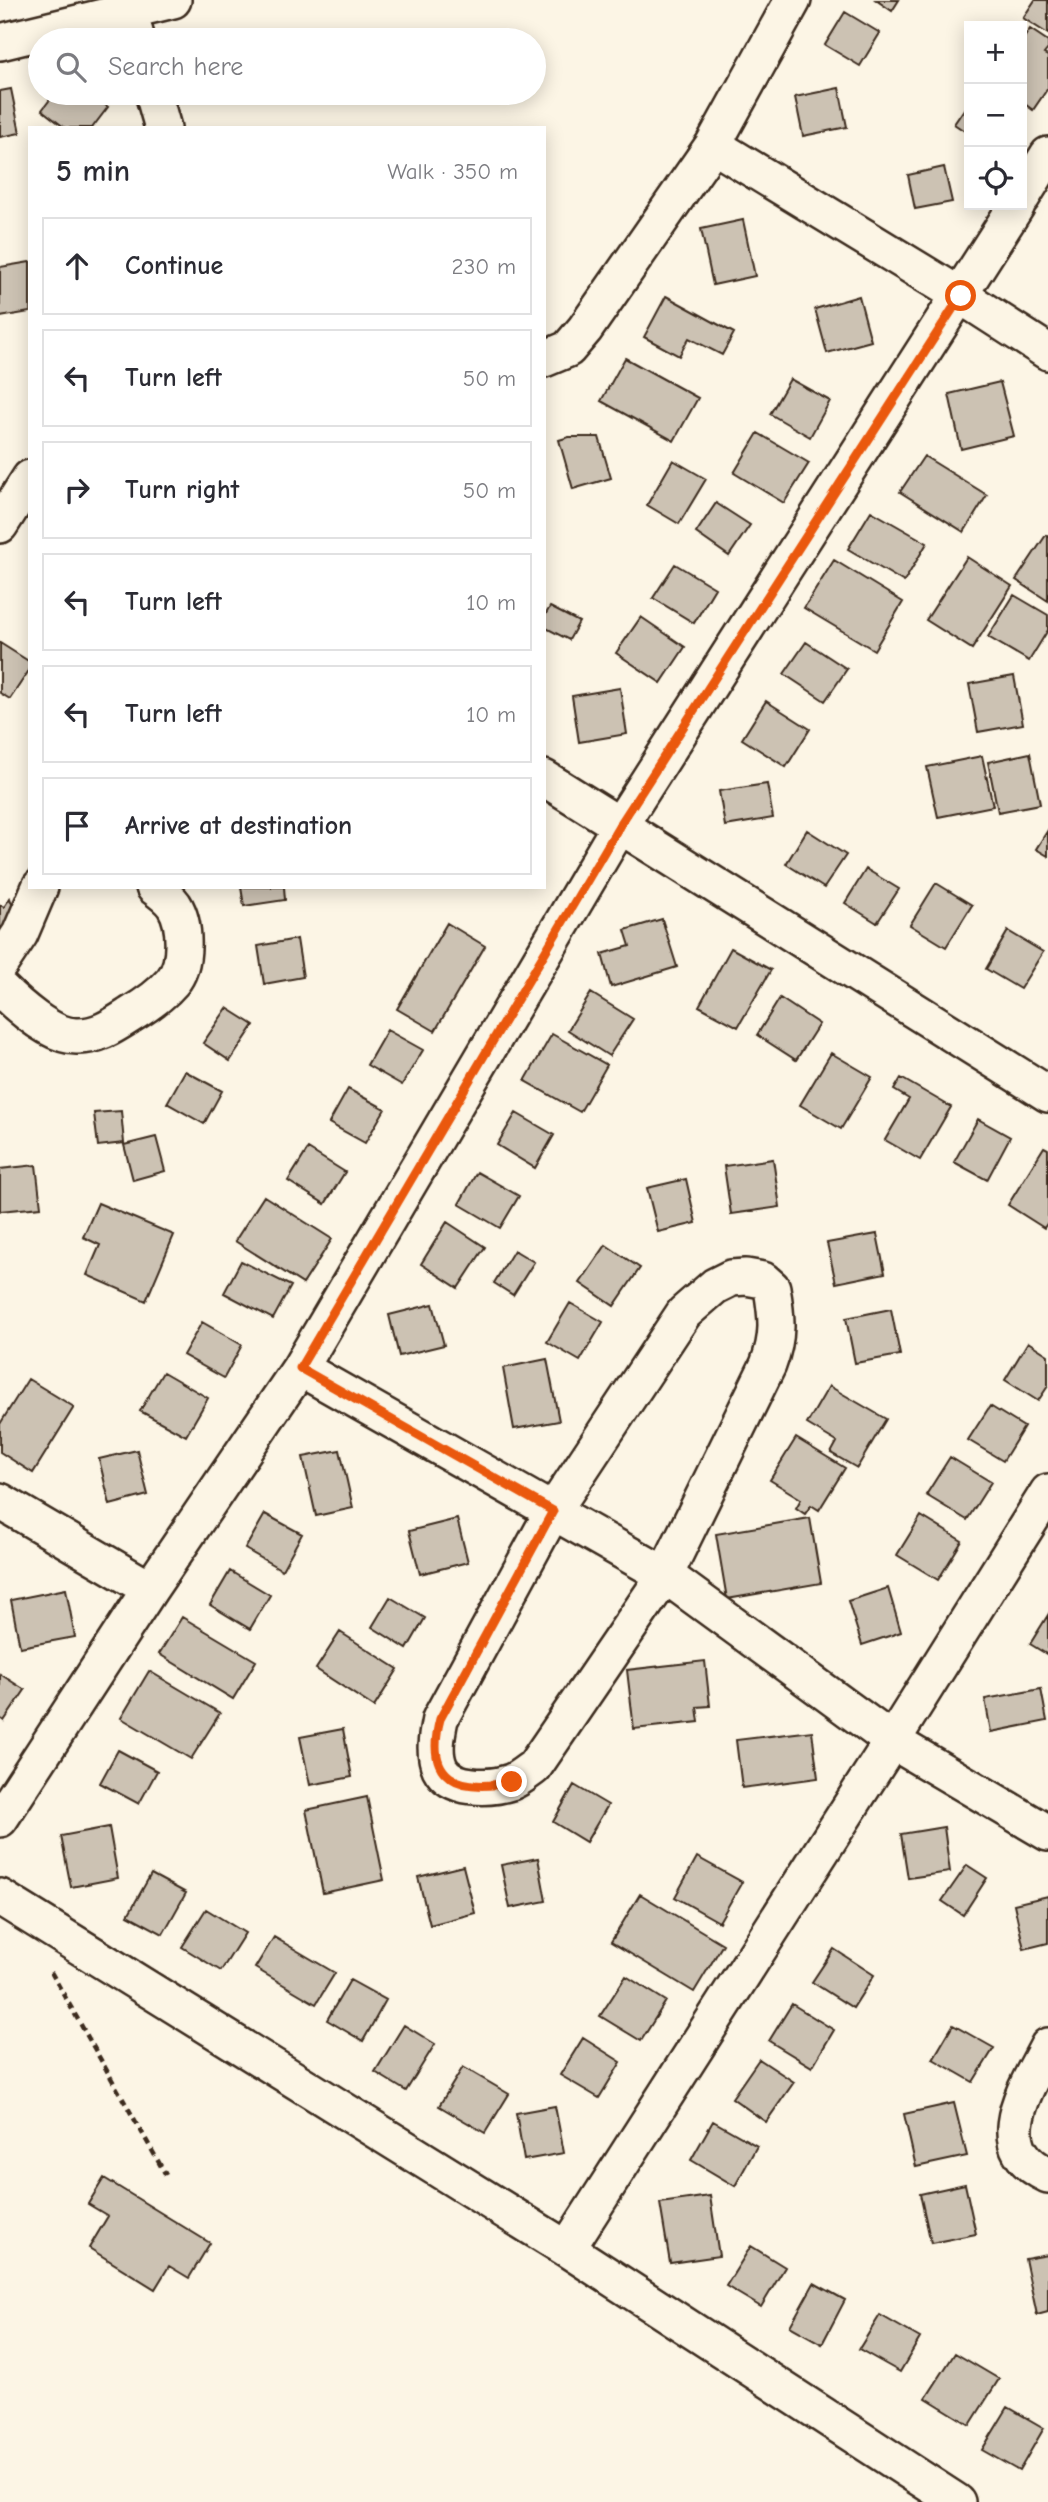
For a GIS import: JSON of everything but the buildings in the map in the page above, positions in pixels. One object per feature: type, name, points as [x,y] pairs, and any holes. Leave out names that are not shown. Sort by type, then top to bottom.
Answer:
[{"type":"street","points":[[71,28],[131,17],[173,0]]},
{"type":"street","points":[[546,358],[568,349],[585,329],[713,145],[793,0]]},
{"type":"street","points":[[0,41],[28,36]]},
{"type":"street","points":[[156,105],[162,126]]},
{"type":"street","points":[[713,145],[1048,352]]},
{"type":"street","points":[[1027,189],[1048,155]]},
{"type":"street","points":[[0,1819],[150,1589],[300,1368],[620,825],[1014,210]]},
{"type":"street","points":[[0,525],[28,481]]},
{"type":"street","points":[[546,779],[1048,1094]]},
{"type":"street","points":[[0,964],[20,934],[39,889]]},
{"type":"street","points":[[0,988],[19,1006],[50,1027],[74,1037],[103,1032],[139,1009],[173,981],[180,968],[179,918],[173,904],[156,889]]},
{"type":"street","points":[[746,1277],[763,1280],[772,1288],[776,1310],[776,1342],[768,1365],[665,1575],[534,1767],[512,1782],[473,1786],[457,1782],[440,1769],[436,1735],[440,1719],[553,1511],[684,1314],[715,1286],[731,1279],[746,1277]]},
{"type":"street","points":[[300,1368],[665,1575],[892,1741],[1048,1833]]},
{"type":"street","points":[[567,2249],[1048,1492]]},
{"type":"street","points":[[0,1502],[150,1589]]},
{"type":"street","points":[[0,1896],[567,2249],[957,2502]]},
{"type":"street","points":[[1048,2046],[1017,2110],[1014,2135],[1023,2158],[1048,2175]]},
{"type":"path","points":[[46,1963],[166,2175]]},
{"type":"route","points":[[512,1782],[473,1786],[457,1782],[440,1769],[436,1735],[440,1719],[553,1511],[300,1368],[620,825],[961,296]]}]
